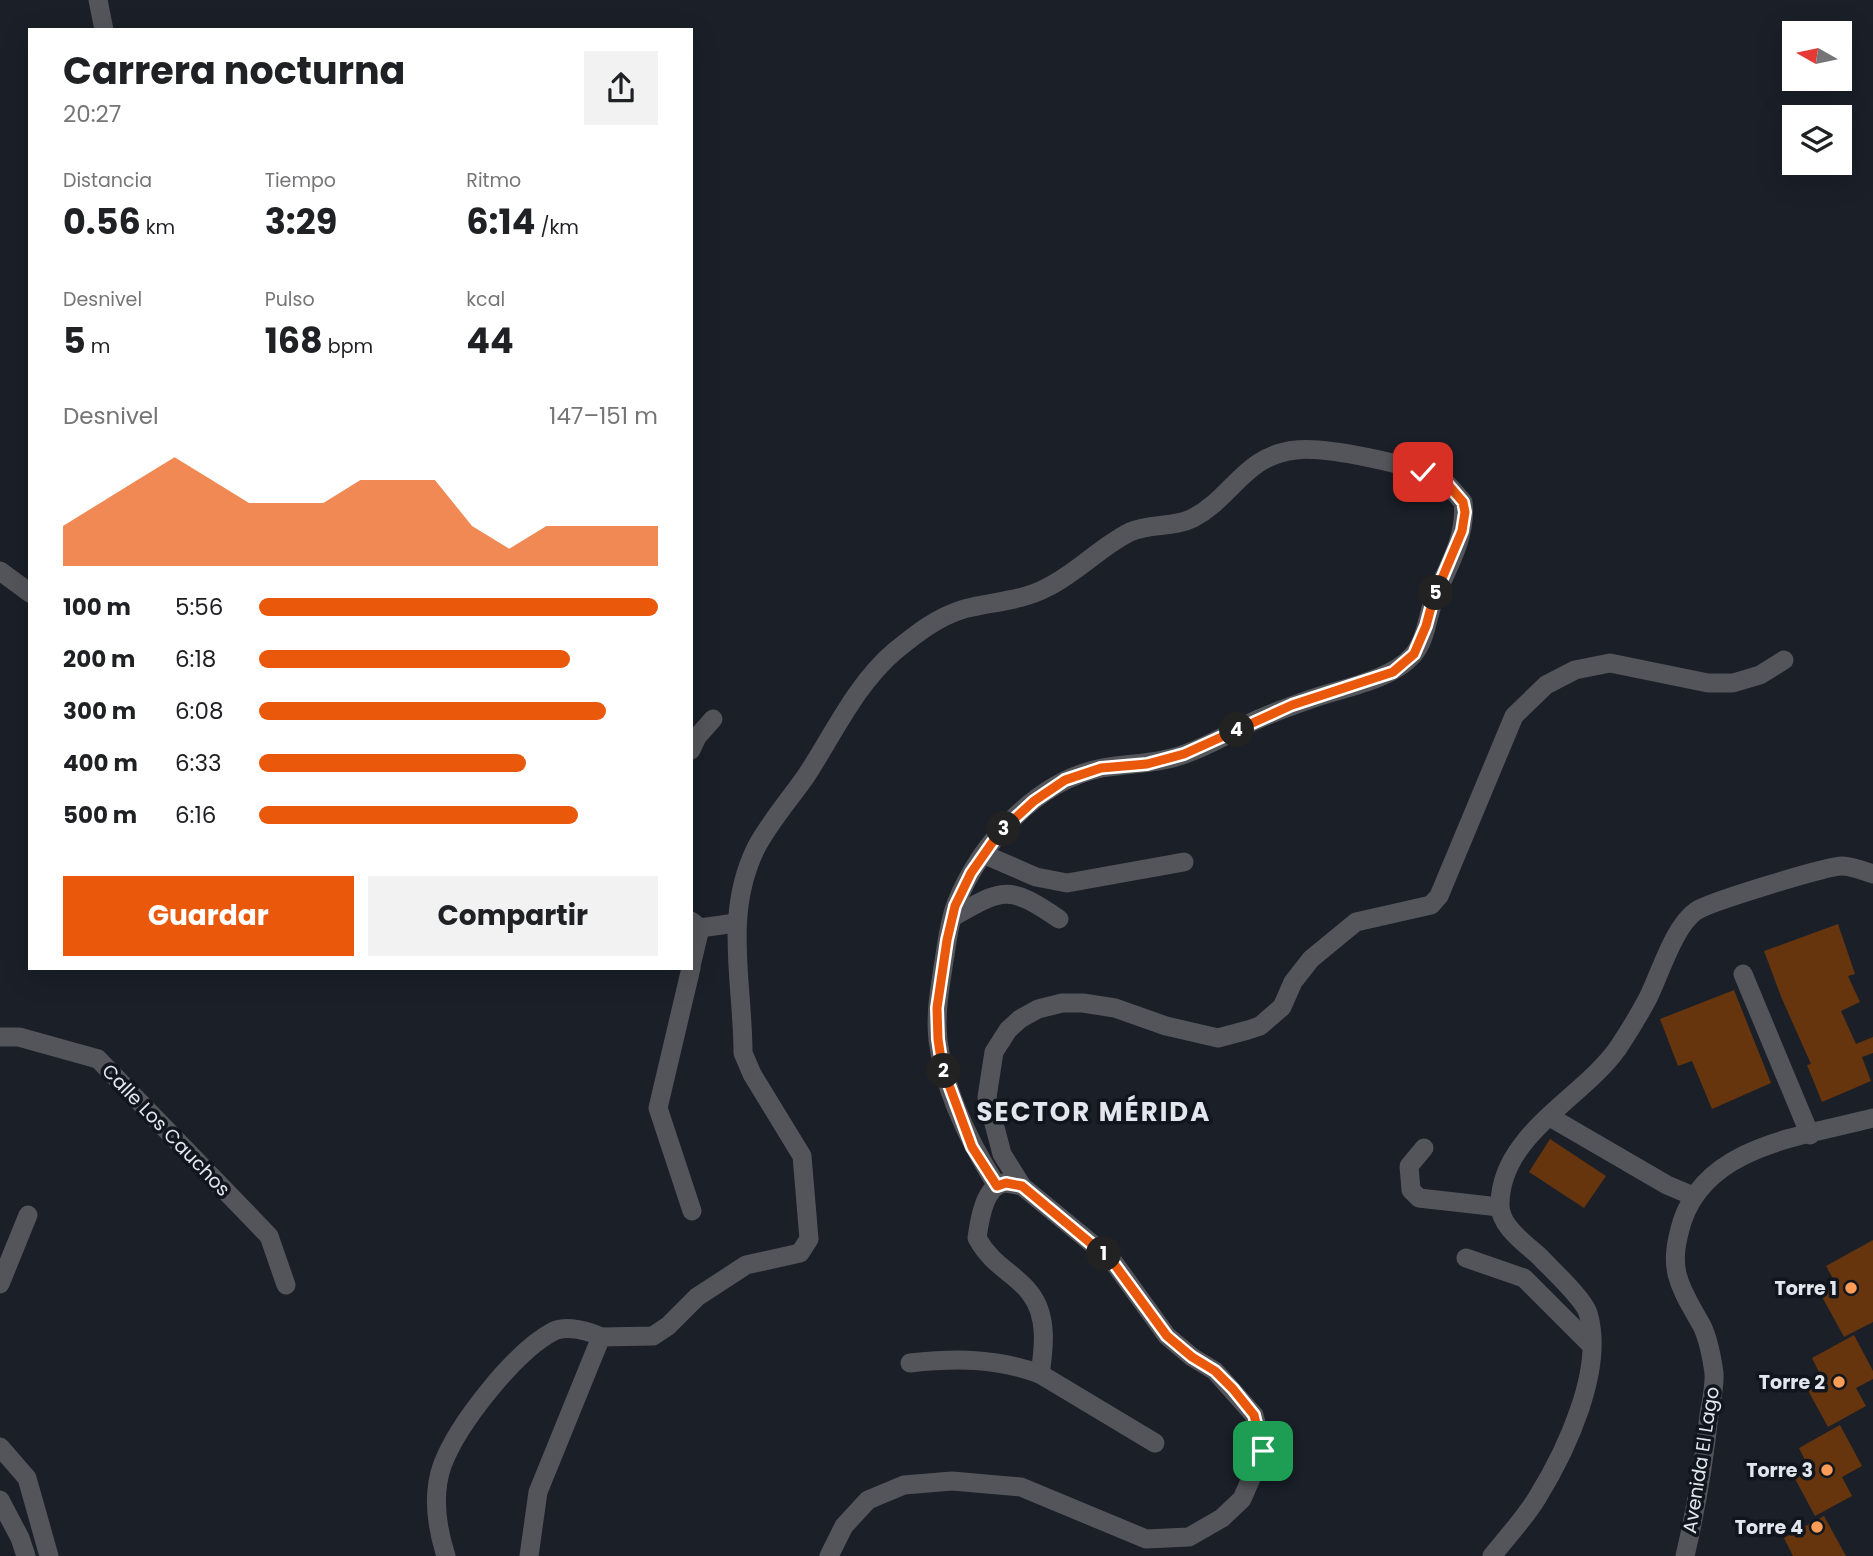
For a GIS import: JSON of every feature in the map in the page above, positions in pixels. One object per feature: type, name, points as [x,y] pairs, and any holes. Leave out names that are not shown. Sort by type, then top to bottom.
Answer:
[{"type":"street","points":[[98,0],[104,28]]},
{"type":"street","points":[[446,1556],[439,1535],[436,1502],[442,1466],[462,1430],[507,1367],[556,1329],[578,1330],[601,1337],[653,1336],[710,1288],[746,1265],[800,1253],[808,1239],[802,1156],[752,1074],[743,1053],[736,923],[745,879],[757,847],[860,692],[892,654],[939,618],[966,608],[1017,600],[1047,588],[1131,531],[1192,518],[1217,500],[1251,466],[1272,456],[1298,449],[1362,457],[1444,480],[1463,502],[1462,531],[1414,654],[1393,672],[1292,705],[1184,754],[1147,764],[1101,768],[1065,780],[1034,801],[1008,825],[971,873],[953,917],[937,1008],[938,1039],[942,1066],[972,1147],[997,1186]]},
{"type":"street","points":[[0,571],[28,592]]},
{"type":"street","points":[[829,1556],[844,1525],[868,1500],[904,1485],[952,1480],[1021,1486],[1146,1539],[1189,1537],[1222,1518],[1242,1499],[1263,1451],[1254,1415],[1215,1371],[1192,1357],[1167,1336],[1112,1261],[1022,1186],[1002,1154],[987,1097],[994,1052],[1008,1030],[1020,1019],[1038,1009],[1062,1003],[1115,1008],[1166,1026],[1218,1038],[1260,1026],[1282,1007],[1293,982],[1311,959],[1356,922],[1432,905],[1439,896],[1514,716],[1546,685],[1575,670],[1610,663],[1708,684],[1733,683],[1760,675],[1784,660]]},
{"type":"street","points":[[693,747],[713,719]]},
{"type":"street","points":[[984,854],[1036,877],[1067,883],[1184,862]]},
{"type":"street","points":[[1492,1556],[1536,1500],[1562,1454],[1587,1381],[1591,1345],[1588,1311],[1504,1222],[1499,1207],[1503,1186],[1516,1155],[1531,1131],[1550,1117],[1616,1050],[1646,1001],[1679,930],[1695,911],[1842,866],[1873,874]]},
{"type":"street","points":[[953,917],[999,894],[1013,893],[1028,898],[1059,919]]},
{"type":"street","points":[[693,950],[696,924],[736,923]]},
{"type":"street","points":[[690,970],[659,1108],[692,1211]]},
{"type":"street","points":[[1742,974],[1810,1135]]},
{"type":"street","name":"Calle Los Cauchos","points":[[0,1037],[19,1037],[98,1059],[269,1236],[286,1285]]},
{"type":"street","points":[[1550,1117],[1667,1185],[1693,1196]]},
{"type":"street","name":"Avenida El Lago","points":[[1685,1556],[1699,1488],[1714,1375],[1704,1329],[1682,1292],[1677,1272],[1678,1234],[1693,1196],[1713,1175],[1765,1146],[1873,1118]]},
{"type":"street","points":[[1424,1148],[1409,1167],[1411,1190],[1419,1198],[1499,1207]]},
{"type":"street","points":[[1022,1186],[1006,1183],[997,1186],[980,1217],[977,1238],[997,1265],[1030,1293],[1040,1311],[1043,1341],[1040,1374]]},
{"type":"street","points":[[0,1284],[28,1215]]},
{"type":"street","points":[[1466,1258],[1524,1278],[1544,1295],[1591,1345]]},
{"type":"street","points":[[529,1556],[538,1492],[601,1337]]},
{"type":"street","points":[[910,1363],[957,1358],[1004,1364],[1040,1374],[1155,1443]]},
{"type":"street","points":[[0,1447],[27,1478],[49,1556]]},
{"type":"street","points":[[0,1500],[20,1538],[26,1556]]},
{"type":"building","points":[[1838,924],[1855,974],[1848,976],[1860,1002],[1841,1011],[1856,1044],[1873,1037],[1873,1053],[1862,1057],[1871,1081],[1822,1102],[1807,1065],[1811,1064],[1764,951]]},
{"type":"building","points":[[1734,990],[1771,1083],[1712,1109],[1692,1061],[1678,1066],[1660,1019]]},
{"type":"building","points":[[1550,1139],[1606,1176],[1584,1208],[1529,1172]]},
{"type":"building","name":"Torre 1","points":[[1873,1240],[1873,1322],[1844,1337],[1820,1293],[1836,1284],[1826,1266]]},
{"type":"building","name":"Torre 2","points":[[1854,1335],[1873,1371],[1873,1379],[1856,1388],[1866,1406],[1828,1427],[1805,1385],[1821,1376],[1812,1358]]},
{"type":"building","name":"Torre 3","points":[[1840,1425],[1862,1466],[1842,1477],[1852,1496],[1815,1516],[1793,1475],[1808,1466],[1799,1448]]},
{"type":"building","name":"Torre 4","points":[[1824,1516],[1846,1556],[1793,1556],[1784,1538]]},
{"type":"place","name":"Torre 1","points":[[1851,1288]]},
{"type":"place","name":"Torre 2","points":[[1839,1382]]},
{"type":"place","name":"Torre 3","points":[[1827,1470]]},
{"type":"place","name":"Torre 4","points":[[1817,1527]]},
{"type":"district","name":"SECTOR MÉRIDA","points":[[1094,1112]]},
{"type":"route","points":[[1263,1451],[1254,1415],[1215,1371],[1192,1357],[1167,1336],[1112,1261],[1022,1186],[1006,1183],[997,1186],[972,1147],[942,1066],[938,1039],[937,1008],[947,940],[955,906],[971,873],[999,833],[1034,801],[1065,780],[1101,768],[1147,764],[1184,754],[1292,705],[1393,672],[1414,654],[1462,531],[1465,512],[1463,502],[1444,480],[1423,472]]}]
